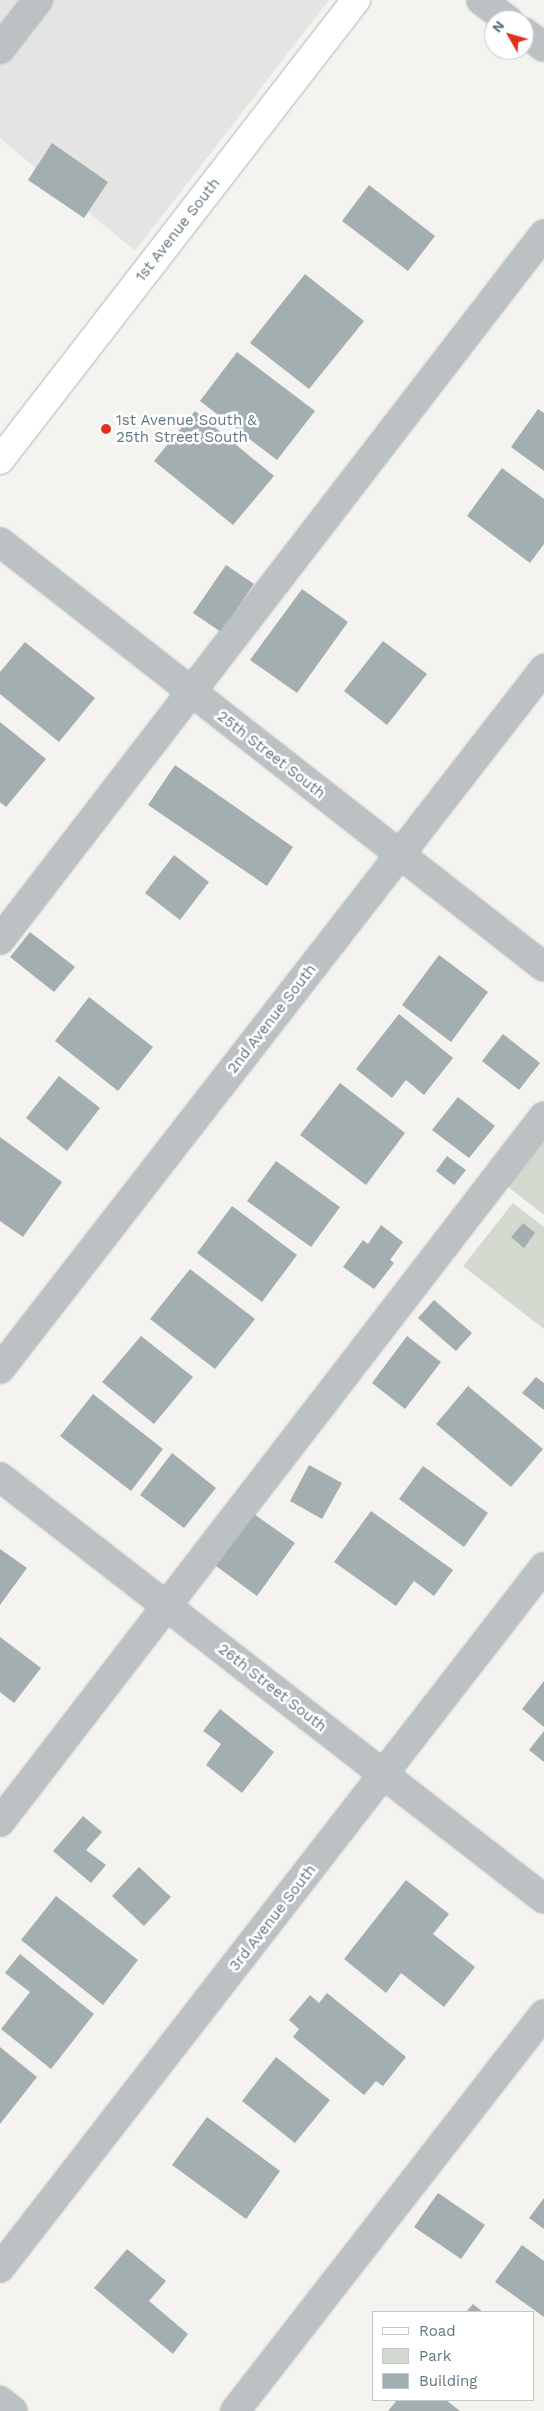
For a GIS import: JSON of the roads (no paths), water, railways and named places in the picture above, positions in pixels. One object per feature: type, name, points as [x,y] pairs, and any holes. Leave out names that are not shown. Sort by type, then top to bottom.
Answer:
[{"type":"main road","name":"1st Avenue South","points":[[0,460],[356,0]]},
{"type":"street","points":[[0,49],[38,0]]},
{"type":"street","points":[[481,0],[494,10]]},
{"type":"street","points":[[0,940],[544,234]]},
{"type":"street","name":"25th Street South","points":[[0,542],[398,855],[544,967]]},
{"type":"street","name":"2nd Avenue South","points":[[0,1370],[544,668]]},
{"type":"street","points":[[0,1822],[165,1605],[544,1116]]},
{"type":"street","name":"26th Street South","points":[[0,1477],[544,1899]]},
{"type":"street","name":"3rd Avenue South","points":[[0,2268],[544,1567]]},
{"type":"street","points":[[236,2411],[544,2014]]},
{"type":"street","points":[[0,2401],[13,2411]]},
{"type":"place","name":"1st Avenue South & 25th Street South","points":[[106,429]]}]
